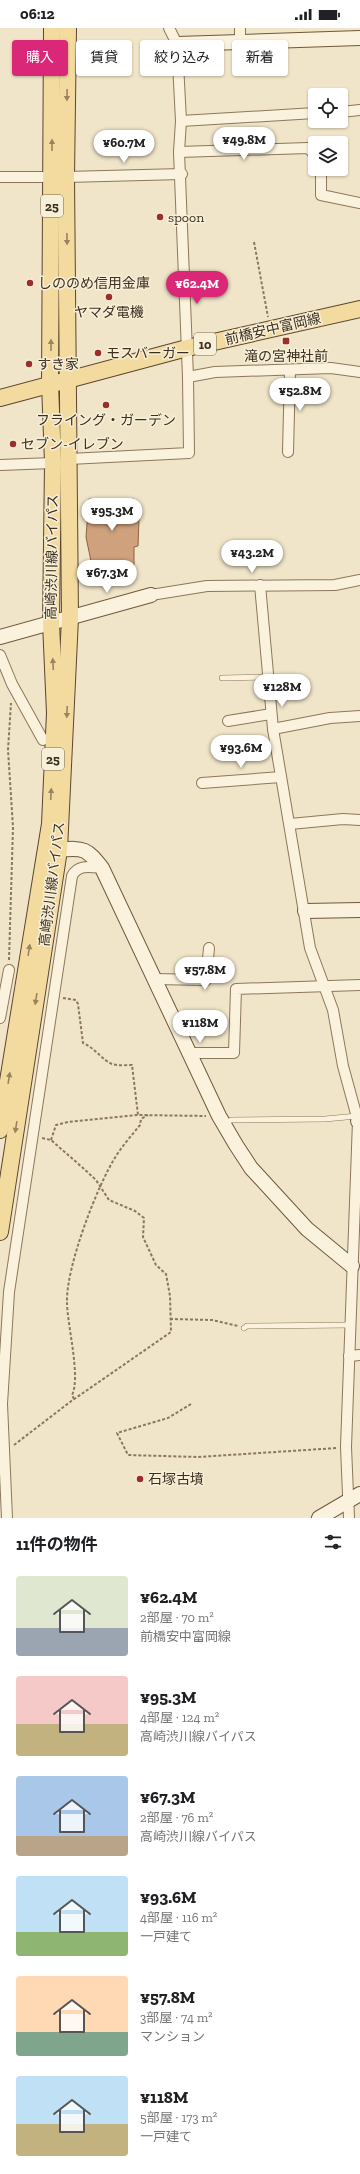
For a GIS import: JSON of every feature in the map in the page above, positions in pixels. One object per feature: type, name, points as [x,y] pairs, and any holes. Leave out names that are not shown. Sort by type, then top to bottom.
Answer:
[{"type":"main road","name":"高崎渋川線バイパス","points":[[0,1232],[59,850],[70,618],[68,379],[52,28]]},
{"type":"main road","name":"高崎渋川線バイパス","points":[[0,1130],[50,824],[55,713],[51,623],[53,463],[50,384],[59,177],[68,28]]},
{"type":"main road","name":"前橋安中富岡線","points":[[0,398],[187,348],[360,309]]},
{"type":"street","points":[[169,28],[175,40]]},
{"type":"street","points":[[205,40],[240,35],[332,34],[360,38]]},
{"type":"street","points":[[69,459],[189,453],[182,174],[179,152],[181,121],[179,76]]},
{"type":"street","points":[[348,111],[360,110]]},
{"type":"street","points":[[181,121],[308,113]]},
{"type":"street","points":[[179,152],[308,148]]},
{"type":"street","points":[[0,177],[182,174]]},
{"type":"street","points":[[321,176],[321,195],[360,203]]},
{"type":"street","points":[[188,377],[215,372],[290,371],[331,368],[360,372]]},
{"type":"street","points":[[288,452],[290,371]]},
{"type":"street","points":[[0,465],[53,463]]},
{"type":"street","points":[[0,637],[151,595],[207,586],[335,585],[360,580]]},
{"type":"street","points":[[260,585],[273,729],[305,911],[310,948],[333,1010],[343,1066],[358,1120],[348,1356],[346,1501],[349,1518]]},
{"type":"street","points":[[0,656],[12,684],[43,740]]},
{"type":"street","points":[[228,721],[271,714]]},
{"type":"street","points":[[273,729],[330,718],[360,716]]},
{"type":"street","points":[[202,783],[281,777]]},
{"type":"street","points":[[290,824],[343,819],[360,820]]},
{"type":"street","points":[[59,850],[78,848],[89,852],[102,868],[222,1120],[251,1168],[328,1248],[352,1266]]},
{"type":"street","points":[[7,1518],[2,1404],[8,1299],[31,1135],[72,876],[77,870],[88,866],[102,868]]},
{"type":"street","points":[[305,911],[360,910]]},
{"type":"street","points":[[154,979],[206,980],[209,948]]},
{"type":"street","points":[[0,1018],[9,970]]},
{"type":"street","points":[[190,1054],[234,1053],[236,989],[360,985]]},
{"type":"street","points":[[348,1356],[360,1355]]},
{"type":"street","points":[[319,1518],[360,1494]]},
{"type":"lane","points":[[222,678],[268,676]]},
{"type":"lane","points":[[222,1120],[358,1120]]},
{"type":"lane","points":[[244,1328],[247,1326],[350,1326]]},
{"type":"path","points":[[254,242],[270,330]]},
{"type":"path","points":[[9,970],[12,827],[8,750],[12,684]]},
{"type":"path","points":[[53,997],[76,1000],[83,1043],[92,1046],[101,1057],[114,1064],[132,1065],[138,1116]]},
{"type":"path","points":[[74,1399],[72,1395],[75,1378],[67,1293],[85,1226],[100,1186],[116,1156],[140,1125],[141,1119],[148,1115]]},
{"type":"path","points":[[51,1140],[56,1125],[68,1122],[148,1115],[222,1120]]},
{"type":"path","points":[[3,1454],[74,1399],[171,1332],[170,1296],[166,1274],[156,1265],[143,1237],[144,1218],[140,1214],[109,1200],[88,1172],[51,1140],[31,1135]]},
{"type":"path","points":[[170,1318],[212,1320],[244,1328]]},
{"type":"path","points":[[191,1404],[168,1418],[117,1433],[128,1456],[198,1457],[346,1448]]},
{"type":"building","points":[[89,499],[134,499],[134,518],[139,519],[138,546],[134,547],[134,566],[92,566],[86,537]]},
{"type":"place","name":"spoon","points":[[160,217]]},
{"type":"place","name":"しののめ信用金庫","points":[[30,283]]},
{"type":"place","name":"ヤマダ電機","points":[[109,297]]},
{"type":"place","name":"滝の宮神社前","points":[[286,341]]},
{"type":"place","name":"モスバーガー","points":[[98,353]]},
{"type":"place","name":"すき家","points":[[29,364]]},
{"type":"place","name":"フライング・ガーデン","points":[[106,405]]},
{"type":"place","name":"セブン-イレブン","points":[[13,444]]},
{"type":"place","name":"石塚古墳","points":[[140,1479]]}]
